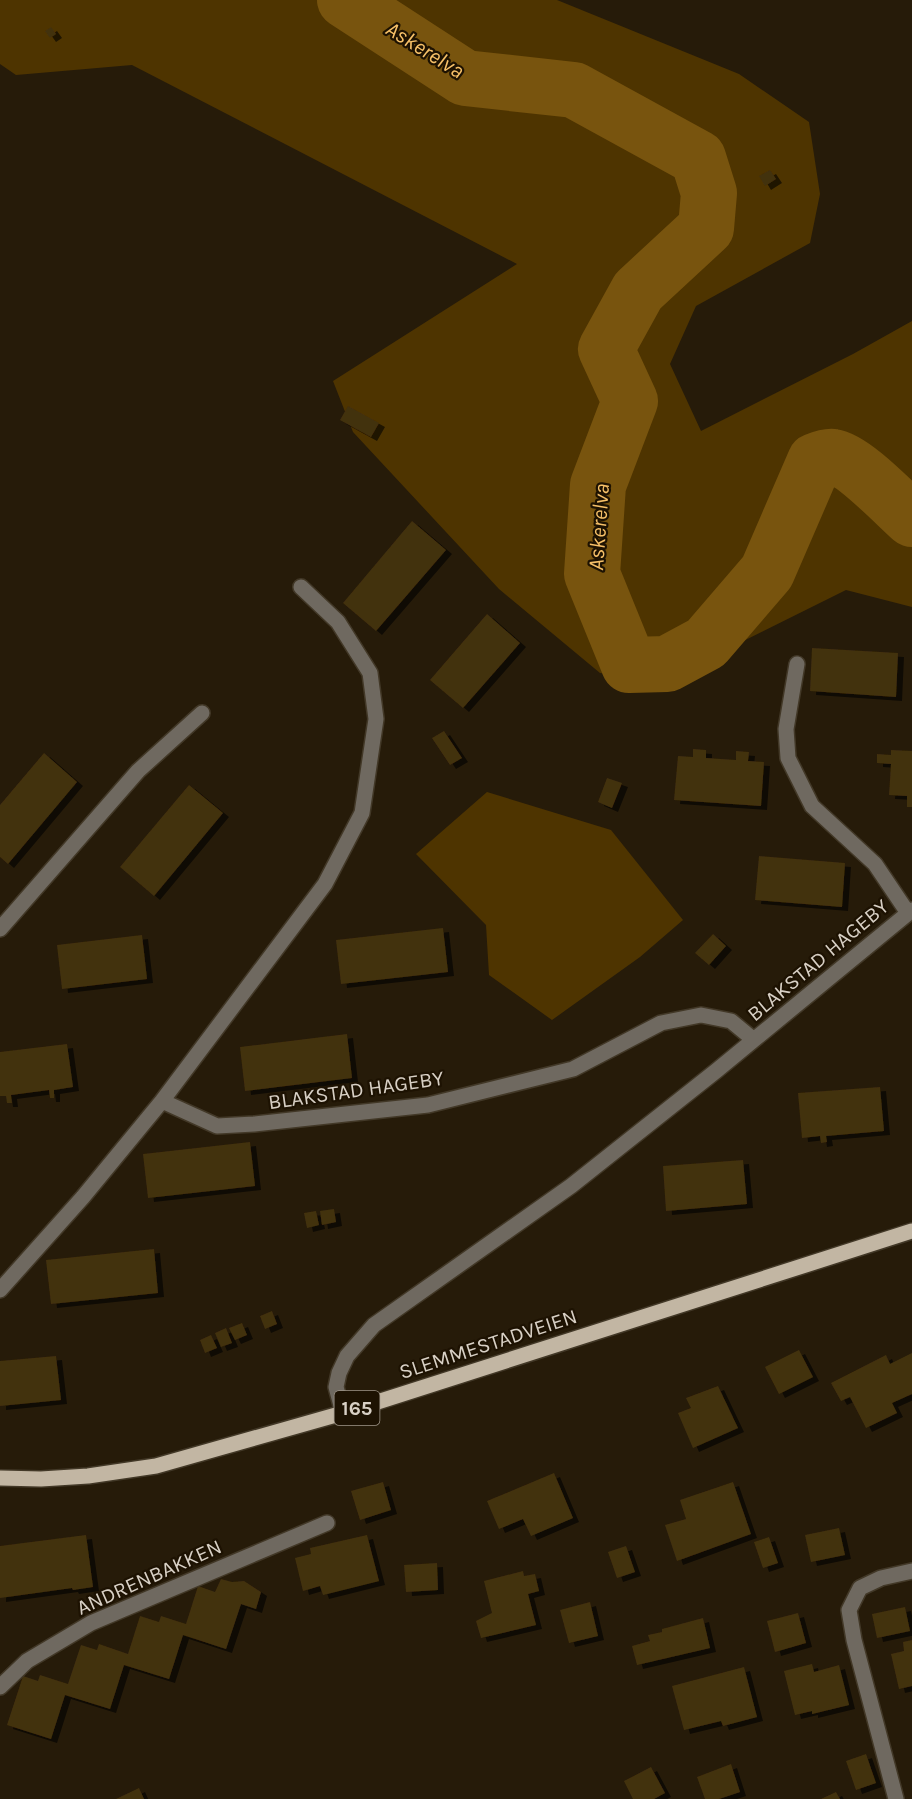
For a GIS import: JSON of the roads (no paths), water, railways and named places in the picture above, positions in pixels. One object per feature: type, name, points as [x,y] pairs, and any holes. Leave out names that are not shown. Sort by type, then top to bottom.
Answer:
[{"type":"main road","name":"SLEMMESTADVEIEN","points":[[0,1478],[41,1479],[88,1476],[156,1466],[343,1413],[912,1231]]},
{"type":"street","points":[[0,1290],[83,1197],[162,1101],[325,884],[362,813],[376,719],[370,673],[338,622],[301,587]]},
{"type":"street","name":"BLAKSTAD HAGEBY","points":[[343,1413],[336,1387],[339,1372],[347,1356],[374,1325],[571,1186],[754,1040],[910,911],[875,864],[812,806],[788,758],[786,729],[797,664]]},
{"type":"street","points":[[0,929],[138,771],[202,712]]},
{"type":"street","name":"BLAKSTAD HAGEBY","points":[[162,1101],[217,1126],[266,1123],[428,1105],[562,1072],[573,1069],[661,1023],[701,1015],[731,1022],[754,1040]]},
{"type":"street","name":"ANDRENBAKKEN","points":[[0,1687],[27,1661],[91,1623],[327,1523]]},
{"type":"street","points":[[896,1799],[854,1640],[849,1610],[860,1588],[881,1578],[912,1571]]},
{"type":"waterway","name":"Askerelva","points":[[345,0],[465,78],[574,90],[698,158],[709,193],[706,228],[638,291],[606,349],[630,401],[598,485],[592,574],[629,665],[667,664],[706,643],[767,572],[815,461],[826,457],[842,460],[874,484],[912,519]]}]
